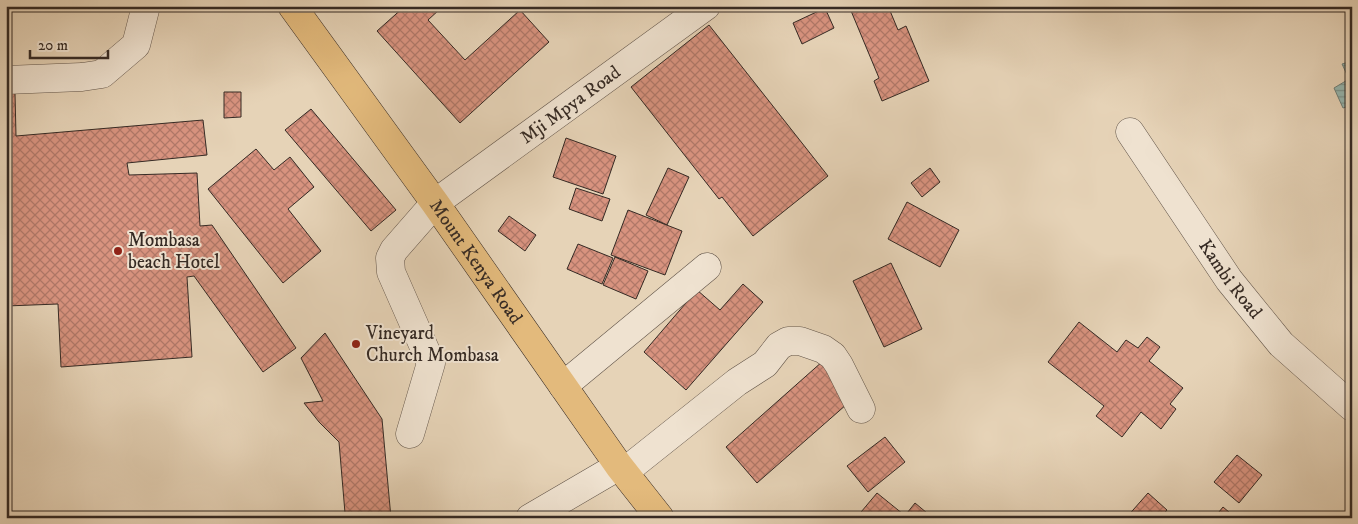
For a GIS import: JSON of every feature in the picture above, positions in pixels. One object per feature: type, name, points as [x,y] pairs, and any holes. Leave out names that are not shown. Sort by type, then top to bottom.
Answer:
[{"type":"main road","name":"Mount Kenya Road","points":[[292,6],[435,203],[621,469],[660,518]]},
{"type":"street","points":[[6,80],[82,77],[102,74],[136,45],[146,6]]},
{"type":"street","name":"Mji Mpya Road","points":[[410,434],[431,363],[391,272],[390,258],[394,250],[435,203],[706,6]]},
{"type":"street","name":"Kambi Road","points":[[1130,132],[1229,280],[1280,344],[1352,407]]},
{"type":"street","points":[[562,386],[707,267]]},
{"type":"street","points":[[530,518],[621,469],[737,382],[765,364],[779,346],[788,341],[800,341],[823,349],[833,356],[840,365],[861,409]]},
{"type":"water","points":[[1352,61],[1352,105],[1343,108],[1334,88],[1349,79],[1342,64]]},
{"type":"building","points":[[405,6],[437,6],[440,9],[428,20],[465,60],[520,10],[549,42],[460,123],[377,31]]},
{"type":"building","points":[[849,6],[888,6],[898,30],[906,26],[929,81],[882,101],[874,81],[879,78]]},
{"type":"building","points":[[825,8],[834,28],[802,44],[793,23]]},
{"type":"building","points":[[709,25],[828,176],[753,236],[722,197],[719,199],[631,87]]},
{"type":"building","points":[[224,92],[241,92],[241,117],[224,118]]},
{"type":"building","name":"Mombasa beach Hotel","points":[[15,93],[16,136],[203,120],[207,155],[127,163],[129,175],[197,173],[200,226],[212,225],[296,348],[263,372],[194,276],[187,277],[192,357],[61,367],[58,304],[6,306],[6,94]]},
{"type":"building","points":[[311,109],[396,210],[371,231],[285,130]]},
{"type":"building","points":[[566,138],[616,156],[603,194],[553,177]]},
{"type":"building","points":[[256,149],[274,170],[290,157],[314,187],[288,209],[321,251],[283,283],[208,189]]},
{"type":"building","points":[[668,168],[689,177],[667,225],[646,215]]},
{"type":"building","points":[[930,168],[940,182],[922,197],[911,183]]},
{"type":"building","points":[[576,188],[610,199],[602,221],[569,209]]},
{"type":"building","points":[[907,202],[959,230],[940,267],[888,239]]},
{"type":"building","points":[[628,210],[682,231],[665,275],[611,255]]},
{"type":"building","points":[[509,216],[536,235],[525,251],[498,231]]},
{"type":"building","points":[[578,244],[613,258],[602,284],[567,269]]},
{"type":"building","points":[[615,257],[648,271],[636,299],[603,285]]},
{"type":"building","points":[[891,263],[922,329],[884,347],[853,281]]},
{"type":"building","points":[[743,284],[763,302],[686,390],[644,352],[697,290],[720,310]]},
{"type":"building","points":[[1079,322],[1117,352],[1126,340],[1138,348],[1147,337],[1160,347],[1149,361],[1183,388],[1170,404],[1176,409],[1161,429],[1141,412],[1122,437],[1096,416],[1104,406],[1048,362]]},
{"type":"building","points":[[325,333],[382,419],[391,518],[348,518],[345,513],[339,442],[319,422],[304,403],[323,401],[301,358]]},
{"type":"building","points":[[823,361],[855,397],[757,483],[726,447]]},
{"type":"building","points":[[885,437],[905,462],[868,492],[847,466]]},
{"type":"building","points":[[1237,455],[1262,475],[1239,503],[1214,482]]},
{"type":"building","points":[[877,493],[903,514],[900,518],[856,518]]},
{"type":"building","points":[[1148,493],[1167,510],[1160,518],[1126,518]]},
{"type":"building","points":[[915,503],[933,518],[903,518]]},
{"type":"building","points":[[1223,507],[1236,518],[1214,518]]},
{"type":"place","name":"Mombasa beach Hotel","points":[[118,251]]},
{"type":"place","name":"Vineyard Church Mombasa","points":[[356,344]]}]
